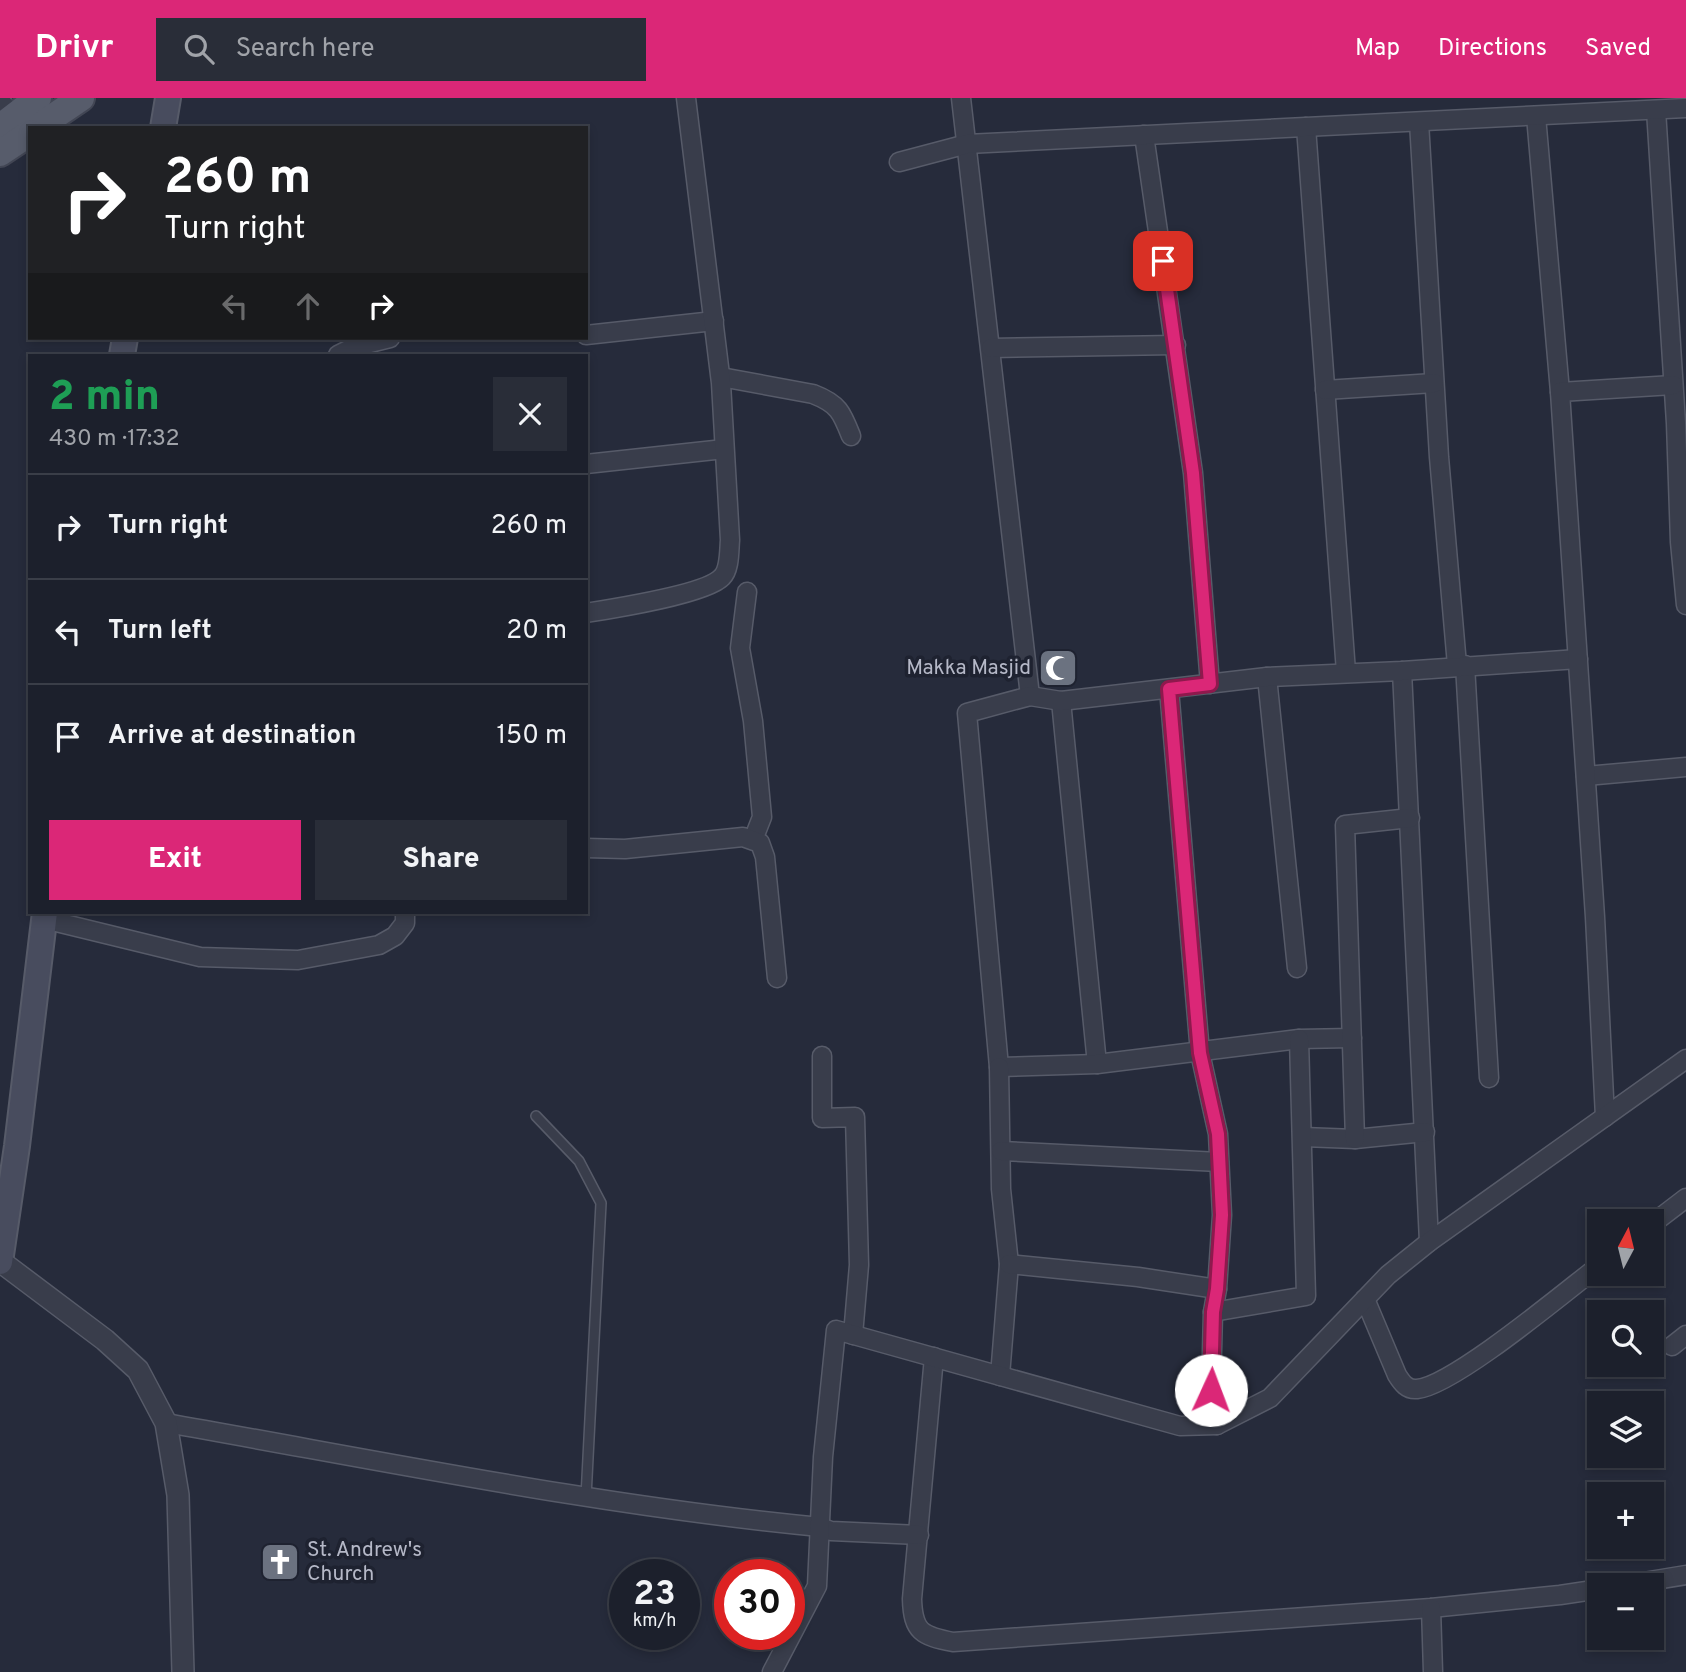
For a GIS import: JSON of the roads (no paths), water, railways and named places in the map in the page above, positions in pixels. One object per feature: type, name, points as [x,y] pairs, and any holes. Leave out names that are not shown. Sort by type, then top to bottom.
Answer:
[{"type":"main road","points":[[0,153],[21,113],[81,98]]},
{"type":"main road","points":[[163,126],[168,98]]},
{"type":"main road","points":[[0,1262],[44,916]]},
{"type":"street","points":[[588,613],[642,604],[710,584],[723,577],[728,563],[730,540],[721,377],[686,98]]},
{"type":"street","points":[[961,98],[1030,696]]},
{"type":"street","points":[[899,162],[967,144],[1535,116],[1579,106],[1656,110],[1686,108]]},
{"type":"street","points":[[1656,110],[1686,605]]},
{"type":"street","points":[[1535,116],[1560,392],[1586,776],[1605,1117]]},
{"type":"street","points":[[1419,122],[1434,383],[1461,665],[1489,1078]]},
{"type":"street","points":[[1306,127],[1346,672]]},
{"type":"street","points":[[1144,135],[1193,473],[1210,684]]},
{"type":"street","points":[[588,335],[714,321]]},
{"type":"street","points":[[340,354],[354,347],[382,340]]},
{"type":"street","points":[[991,348],[1176,345]]},
{"type":"street","points":[[721,377],[825,398],[836,405],[851,436]]},
{"type":"street","points":[[1325,390],[1434,383]]},
{"type":"street","points":[[1560,392],[1673,385]]},
{"type":"street","points":[[588,464],[724,449]]},
{"type":"street","points":[[747,592],[740,648],[753,721],[762,817],[753,840]]},
{"type":"street","points":[[1000,1376],[1009,1264],[1001,1189],[999,1067],[967,713],[1030,696],[1061,701],[1267,677],[1578,659]]},
{"type":"street","points":[[1402,671],[1429,1242]]},
{"type":"street","points":[[1267,677],[1297,968]]},
{"type":"street","points":[[1169,689],[1200,1053],[1218,1134],[1222,1215],[1213,1312],[1211,1390],[1217,1425]]},
{"type":"street","points":[[1061,701],[1097,1064]]},
{"type":"street","points":[[1586,776],[1686,767]]},
{"type":"street","points":[[1354,1139],[1345,825],[1410,818]]},
{"type":"street","points":[[588,848],[625,849],[743,837],[760,843],[765,856],[778,978]]},
{"type":"street","points":[[44,916],[200,957],[298,960],[379,945],[395,936],[405,923],[405,914]]},
{"type":"street","points":[[999,1067],[1097,1064],[1200,1053],[1299,1038],[1352,1038]]},
{"type":"street","points":[[1213,1312],[1306,1296],[1299,1038]]},
{"type":"street","points":[[822,1056],[822,1118],[855,1117],[859,1265],[853,1335]]},
{"type":"street","points":[[772,1672],[817,1586],[823,1457],[836,1330],[1180,1426],[1217,1425],[1270,1398],[1388,1275],[1429,1242],[1686,1059]]},
{"type":"street","points":[[1303,1137],[1354,1139],[1425,1132]]},
{"type":"street","points":[[1001,1152],[1219,1162]]},
{"type":"street","points":[[1664,1215],[1686,1198]]},
{"type":"street","points":[[0,1262],[105,1340],[138,1370],[166,1423],[178,1495],[183,1672]]},
{"type":"street","points":[[1009,1264],[1138,1277],[1217,1289]]},
{"type":"street","points":[[1365,1299],[1397,1375],[1409,1388],[1417,1389],[1444,1379],[1486,1352],[1587,1275]]},
{"type":"street","points":[[1672,1346],[1686,1335]]},
{"type":"street","points":[[934,1357],[912,1599],[912,1616],[919,1630],[930,1637],[953,1642],[1431,1608],[1587,1591]]},
{"type":"street","points":[[166,1423],[586,1497],[731,1519],[820,1527],[831,1531],[919,1535]]},
{"type":"street","points":[[1664,1579],[1686,1575]]},
{"type":"street","points":[[1431,1608],[1433,1672]]},
{"type":"lane","points":[[536,1116],[579,1161],[601,1203],[586,1497]]},
{"type":"place","name":"Makka Masjid","points":[[1058,668]]},
{"type":"place","name":"St. Andrew's Church","points":[[280,1562]]}]
